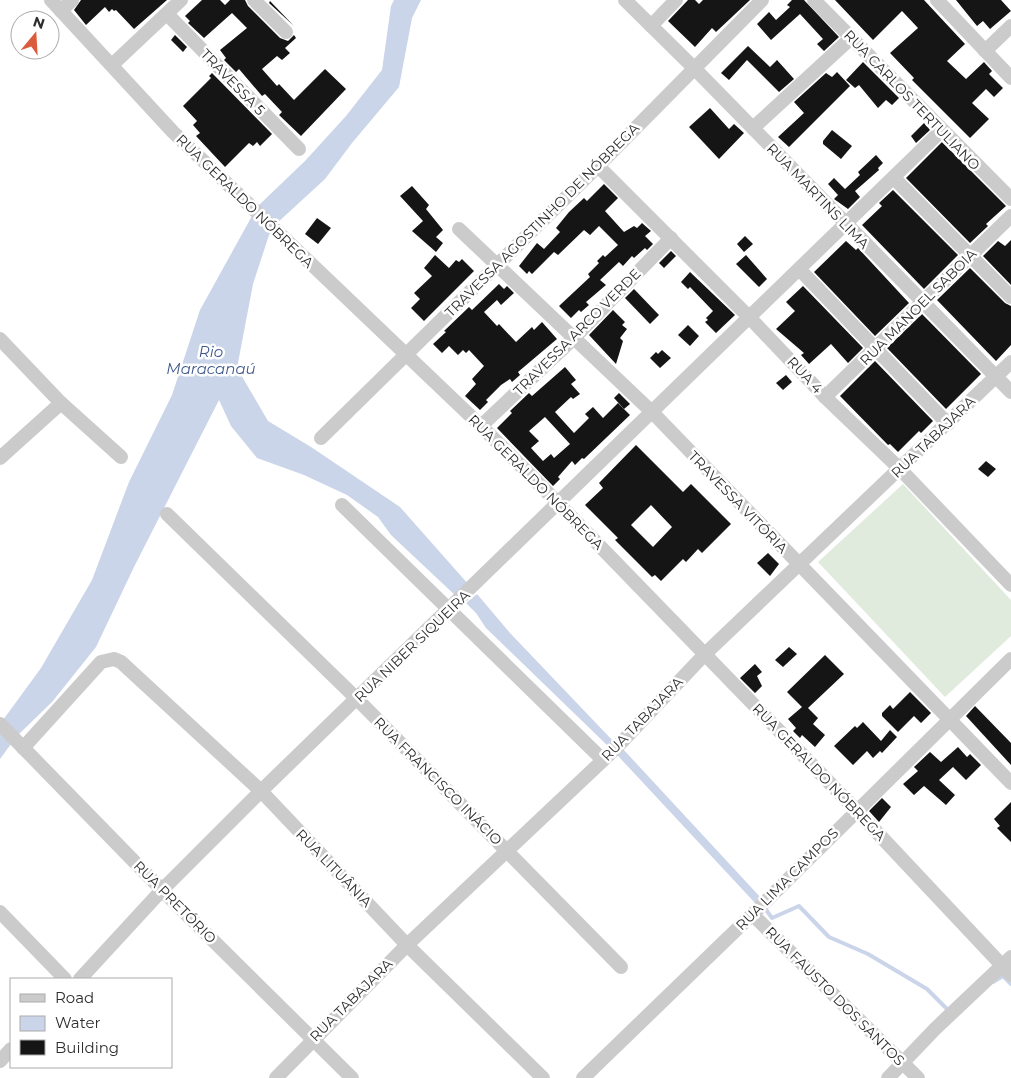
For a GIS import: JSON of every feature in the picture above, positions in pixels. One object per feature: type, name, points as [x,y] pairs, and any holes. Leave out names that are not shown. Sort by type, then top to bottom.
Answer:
[{"type":"street","name":"RUA GERALDO NÓBREGA","points":[[51,0],[173,132],[481,426],[1008,966]]},
{"type":"street","points":[[61,11],[72,0]]},
{"type":"street","points":[[112,65],[181,0]]},
{"type":"street","points":[[254,0],[286,32]]},
{"type":"street","name":"RUA MARTINS LIMA","points":[[625,0],[1011,392]]},
{"type":"street","points":[[651,26],[676,0]]},
{"type":"street","name":"TRAVESSA AGOSTINHO DE NÓBREGA","points":[[321,438],[598,166],[762,0]]},
{"type":"street","name":"RUA CARLOS TERTULIANO","points":[[814,0],[941,131],[1011,199]]},
{"type":"street","points":[[937,0],[1011,78]]},
{"type":"street","name":"TRAVESSA 5","points":[[167,14],[300,149]]},
{"type":"street","points":[[985,51],[1011,26]]},
{"type":"street","points":[[753,128],[852,38]]},
{"type":"street","name":"RUA NIBER SIQUEIRA","points":[[81,978],[162,890],[261,791],[559,504],[941,131]]},
{"type":"street","name":"RUA 4","points":[[598,166],[750,318],[825,397],[900,469],[1011,584]]},
{"type":"street","points":[[894,178],[969,256],[1011,296]]},
{"type":"street","name":"RUA MANOEL SABOIA","points":[[825,397],[1011,216]]},
{"type":"street","name":"TRAVESSA VITÓRIA","points":[[459,228],[652,413],[1011,783]]},
{"type":"street","name":"TRAVESSA ARCO VERDE","points":[[481,426],[574,338],[671,238]]},
{"type":"street","points":[[800,270],[874,350],[948,424]]},
{"type":"street","points":[[0,339],[61,403],[121,457]]},
{"type":"street","name":"RUA TABAJARA","points":[[276,1078],[312,1039],[407,945],[506,849],[603,760],[705,654],[1011,362]]},
{"type":"street","points":[[0,458],[61,403]]},
{"type":"street","points":[[342,504],[603,760]]},
{"type":"street","name":"RUA FRANCISCO INÁCIO","points":[[167,514],[357,699],[621,967]]},
{"type":"street","name":"RUA LITUÂNIA","points":[[23,748],[101,662],[114,659],[121,662],[261,791],[407,945],[543,1078]]},
{"type":"street","name":"RUA LIMA CAMPOS","points":[[582,1078],[1011,659]]},
{"type":"street","name":"RUA PRETÓRIO","points":[[0,724],[162,890],[352,1078]]},
{"type":"street","points":[[0,912],[63,978]]},
{"type":"street","name":"RUA FAUSTO DOS SANTOS","points":[[752,914],[918,1078]]},
{"type":"street","points":[[888,1078],[1008,966]]},
{"type":"street","points":[[0,1061],[10,1051]]},
{"type":"green space","points":[[903,484],[1011,600],[1011,636],[945,697],[818,562]]},
{"type":"water","points":[[394,0],[421,0],[412,18],[399,87],[352,143],[325,179],[276,224],[258,206],[305,161],[346,116],[382,70],[391,6]]},
{"type":"water","name":"Rio Maracanaú","points":[[252,216],[270,232],[253,284],[237,368],[268,421],[311,447],[400,507],[469,585],[457,597],[391,535],[378,517],[347,495],[304,475],[257,458],[231,426],[219,400],[134,567],[96,647],[52,702],[18,735],[3,720],[41,668],[92,580],[129,482],[172,395],[200,310]]},
{"type":"water","points":[[477,594],[510,633],[614,742],[609,747],[486,628],[476,613],[466,603]]},
{"type":"water","points":[[0,733],[11,744],[0,759]]},
{"type":"water","points":[[622,748],[762,899],[756,904],[620,758],[617,754]]},
{"type":"building","points":[[81,0],[167,0],[134,29],[116,10],[112,9],[109,12],[105,7],[86,25],[74,10]]},
{"type":"building","points":[[202,0],[220,0],[225,5],[230,0],[245,0],[248,6],[280,38],[288,41],[294,35],[296,38],[285,48],[290,53],[282,60],[277,56],[262,69],[277,86],[279,84],[294,100],[325,69],[346,89],[301,136],[279,115],[282,112],[265,94],[262,96],[239,69],[236,72],[224,60],[226,58],[220,50],[247,28],[232,13],[204,38],[188,23],[190,21],[185,16]]},
{"type":"building","points":[[688,0],[695,0],[699,4],[703,0],[750,0],[716,32],[712,28],[695,47],[668,21]]},
{"type":"building","points":[[792,0],[804,0],[839,37],[824,51],[817,44],[823,39],[800,14],[771,40],[757,24],[769,12],[776,20],[790,7],[787,5]]},
{"type":"building","points":[[835,0],[924,0],[965,44],[947,61],[966,79],[984,62],[992,71],[989,74],[1003,88],[994,97],[986,89],[972,103],[989,119],[970,138],[912,80],[914,78],[890,53],[918,28],[902,11],[873,40]]},
{"type":"building","points":[[956,0],[1001,0],[1011,11],[990,29],[983,21],[977,26]]},
{"type":"building","points":[[270,1],[294,26],[269,3]]},
{"type":"building","points":[[175,35],[187,47],[183,52],[171,40]]},
{"type":"building","points":[[748,46],[770,67],[777,60],[794,79],[779,92],[747,60],[729,80],[721,73]]},
{"type":"building","points":[[863,62],[899,98],[892,105],[886,100],[878,108],[859,85],[855,88],[846,80]]},
{"type":"building","points":[[837,72],[850,86],[789,147],[778,137],[804,113],[794,102],[826,73],[832,77]]},
{"type":"building","points":[[212,73],[272,134],[260,146],[257,142],[253,146],[249,143],[225,167],[196,136],[200,133],[193,125],[197,121],[183,106],[211,78],[209,76]]},
{"type":"building","points":[[710,108],[729,129],[734,124],[744,133],[719,159],[689,127]]},
{"type":"building","points":[[924,123],[930,130],[916,143],[911,136]]},
{"type":"building","points":[[832,130],[852,146],[841,159],[823,144],[823,141]]},
{"type":"building","points":[[942,142],[1006,206],[986,224],[988,226],[970,243],[906,178]]},
{"type":"building","points":[[876,155],[883,163],[878,168],[879,170],[855,191],[860,197],[848,209],[834,199],[838,195],[828,184],[834,178],[845,189],[860,175],[858,172]]},
{"type":"building","points":[[604,184],[618,198],[605,211],[624,232],[634,226],[637,228],[642,223],[651,231],[645,236],[653,244],[647,250],[645,248],[634,258],[632,256],[623,266],[619,262],[600,280],[606,285],[586,302],[589,305],[581,312],[579,310],[571,318],[559,306],[590,277],[588,274],[599,263],[597,261],[603,255],[605,257],[618,245],[599,226],[590,235],[584,230],[558,255],[554,252],[532,274],[529,271],[527,274],[519,266],[537,243],[544,249],[560,232],[556,228],[569,212],[584,198],[587,201]]},
{"type":"building","points":[[412,186],[429,205],[426,209],[443,230],[436,237],[443,243],[436,252],[412,231],[423,221],[400,196]]},
{"type":"building","points":[[893,190],[958,255],[924,289],[862,225],[882,206],[879,203]]},
{"type":"building","points":[[317,218],[331,228],[318,244],[305,234]]},
{"type":"building","points":[[745,236],[753,244],[744,252],[737,244]]},
{"type":"building","points":[[1011,240],[1011,285],[983,256],[998,241],[1005,246]]},
{"type":"building","points":[[846,241],[856,250],[858,248],[909,303],[875,336],[814,272]]},
{"type":"building","points":[[671,251],[676,256],[664,268],[659,263]]},
{"type":"building","points":[[435,255],[449,268],[456,260],[459,262],[462,259],[474,271],[424,321],[411,308],[420,299],[414,293],[432,276],[424,268]]},
{"type":"building","points":[[746,255],[767,279],[759,287],[736,264]]},
{"type":"building","points":[[970,268],[1005,303],[1011,306],[1011,345],[996,361],[937,300]]},
{"type":"building","points":[[690,272],[735,315],[716,333],[705,322],[708,320],[706,318],[713,311],[690,287],[688,289],[681,282]]},
{"type":"building","points":[[499,284],[504,289],[507,286],[514,293],[501,305],[497,300],[484,312],[497,326],[499,324],[516,342],[532,327],[534,330],[542,322],[557,339],[518,372],[520,375],[512,382],[510,379],[501,385],[486,400],[488,402],[480,410],[465,396],[476,384],[472,379],[484,366],[469,350],[466,353],[463,350],[458,355],[449,346],[442,353],[433,344],[469,307],[472,310]]},
{"type":"building","points":[[803,286],[863,348],[848,363],[831,344],[809,364],[801,355],[804,353],[776,329],[795,311],[786,302]]},
{"type":"building","points":[[634,289],[659,315],[650,324],[625,298]]},
{"type":"building","points":[[613,310],[625,322],[622,325],[627,329],[620,338],[623,341],[616,364],[589,335]]},
{"type":"building","points":[[922,314],[981,374],[946,409],[887,348]]},
{"type":"building","points":[[688,325],[699,336],[690,346],[678,335]]},
{"type":"building","points":[[662,350],[671,358],[660,368],[650,358],[656,352],[658,354]]},
{"type":"building","points":[[875,361],[933,421],[921,433],[919,431],[898,452],[890,444],[888,445],[840,396]]},
{"type":"building","points":[[565,367],[576,380],[571,384],[580,394],[573,399],[571,397],[555,412],[574,433],[589,418],[585,414],[593,407],[603,418],[618,403],[630,415],[584,459],[582,458],[575,465],[572,461],[553,486],[497,428],[512,413],[510,411],[529,393],[532,396]],"holes":[[[545,417],[570,444],[554,458],[551,454],[543,461],[531,448],[539,441],[529,431]]]},
{"type":"building","points":[[786,375],[792,382],[783,390],[776,383]]},
{"type":"building","points":[[619,393],[630,404],[624,409],[614,398]]},
{"type":"building","points":[[636,445],[683,492],[691,484],[731,524],[702,553],[698,549],[686,562],[683,559],[661,581],[655,575],[652,577],[615,540],[618,538],[585,505],[603,488],[599,483]],"holes":[[[651,505],[672,527],[653,547],[631,525]]]},
{"type":"building","points":[[986,461],[996,469],[988,477],[978,469]]},
{"type":"building","points":[[768,553],[779,564],[770,576],[757,563]]},
{"type":"building","points":[[789,647],[797,654],[783,667],[775,660]]},
{"type":"building","points":[[825,655],[844,674],[808,708],[818,718],[813,724],[825,735],[815,747],[802,735],[800,738],[793,731],[796,728],[788,719],[802,707],[787,692]]},
{"type":"building","points":[[755,664],[762,672],[757,676],[762,686],[755,693],[740,678]]},
{"type":"building","points":[[910,692],[931,713],[921,723],[914,716],[898,732],[882,716],[882,713],[890,705],[893,709]]},
{"type":"building","points":[[975,706],[1011,743],[1011,765],[966,716]]},
{"type":"building","points":[[863,722],[881,741],[890,730],[897,737],[882,753],[880,751],[873,758],[867,751],[853,765],[834,746],[855,726],[857,728]]},
{"type":"building","points":[[958,747],[967,757],[970,754],[981,765],[966,780],[953,767],[939,780],[955,795],[946,805],[924,786],[914,795],[903,784],[918,771],[914,767],[930,752],[941,762]]},
{"type":"building","points":[[882,798],[891,807],[879,822],[869,811]]},
{"type":"building","points":[[1011,802],[1011,842],[997,828],[1000,826],[994,819]]},
{"type":"waterway","points":[[764,907],[772,918],[799,906],[829,937],[868,954],[927,989],[949,1011]]},
{"type":"waterway","points":[[993,982],[1003,976],[1011,984]]}]
